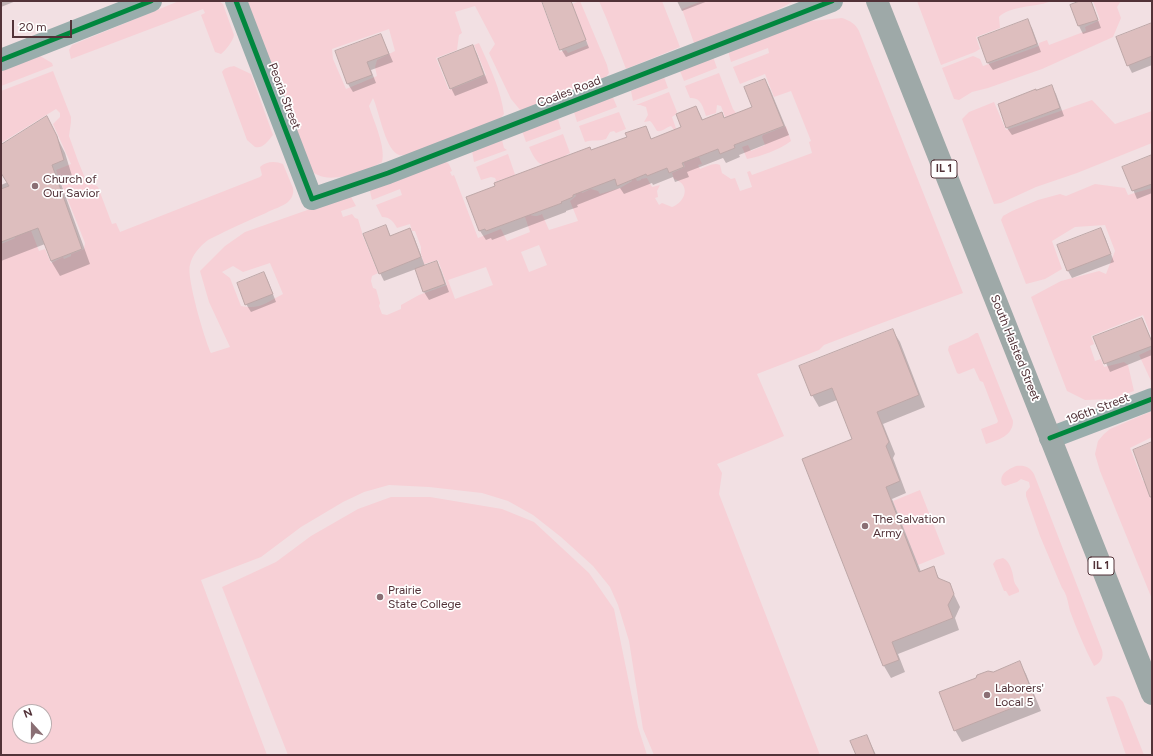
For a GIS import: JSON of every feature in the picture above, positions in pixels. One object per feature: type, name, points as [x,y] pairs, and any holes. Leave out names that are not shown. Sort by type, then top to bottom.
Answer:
[{"type":"main road","name":"South Halsted Street","points":[[877,1],[1152,694]]},
{"type":"street","points":[[1,60],[151,1]]},
{"type":"street","name":"Peoria Street","points":[[236,1],[312,199]]},
{"type":"street","name":"Coales Road","points":[[312,199],[388,174],[832,1]]},
{"type":"street","name":"196th Street","points":[[1050,438],[1152,399]]},
{"type":"shaded area","points":[[179,1],[219,1],[223,4],[234,35],[229,45],[221,54],[215,52],[201,15],[205,13],[203,9],[71,59],[69,50],[72,45]]},
{"type":"shaded area","points":[[243,1],[541,1],[560,52],[566,50],[568,53],[588,45],[572,4],[580,1],[607,65],[609,73],[606,77],[521,111],[511,99],[489,53],[495,44],[475,6],[455,12],[462,33],[459,35],[457,50],[436,58],[449,90],[486,75],[474,45],[479,43],[500,96],[504,114],[500,119],[406,155],[400,155],[393,150],[389,144],[373,98],[369,106],[381,142],[383,156],[382,162],[368,169],[350,175],[333,178],[316,174],[303,163]],"holes":[[[389,29],[395,51],[377,60],[375,67],[377,76],[346,89],[333,59],[332,49]]]},
{"type":"shaded area","points":[[599,1],[662,1],[680,47],[626,69]]},
{"type":"shaded area","points":[[702,1],[794,1],[768,15],[698,43],[694,43],[682,9]]},
{"type":"shaded area","points":[[917,1],[1049,2],[1003,13],[999,17],[1000,28],[976,37],[980,49],[941,65]]},
{"type":"shaded area","points":[[1093,1],[1121,1],[1117,7],[1121,18],[1113,37],[1042,69],[972,92],[959,100],[954,99],[942,68],[973,56],[980,59],[983,66],[1039,46],[1039,43],[1047,40],[1049,45],[1086,31],[1085,27],[1100,20]]},
{"type":"shaded area","name":"Prairie State College","points":[[842,18],[856,26],[963,293],[824,345],[819,350],[757,374],[784,436],[717,464],[722,473],[719,494],[820,755],[654,755],[643,729],[629,641],[618,605],[610,587],[593,566],[561,537],[533,515],[508,501],[482,493],[429,487],[389,485],[364,492],[343,502],[301,527],[261,557],[201,580],[267,755],[1,755],[1,244],[15,238],[3,209],[20,202],[39,251],[45,249],[51,263],[63,257],[64,259],[71,256],[71,254],[84,249],[85,243],[56,170],[71,164],[53,124],[60,117],[60,113],[56,109],[1,143],[1,91],[53,71],[71,117],[69,136],[85,178],[98,187],[112,224],[116,223],[120,232],[260,177],[262,175],[260,167],[262,165],[274,162],[283,164],[293,188],[291,199],[280,207],[240,224],[208,240],[197,251],[191,261],[190,272],[193,295],[211,353],[230,347],[209,302],[200,271],[225,246],[245,232],[350,195],[356,206],[341,211],[343,217],[352,214],[358,219],[362,234],[378,273],[372,276],[371,281],[373,288],[376,289],[382,314],[387,315],[401,309],[401,305],[419,295],[447,285],[438,260],[424,264],[421,247],[415,231],[412,231],[410,224],[397,228],[391,220],[382,217],[376,205],[402,195],[400,189],[372,200],[369,187],[443,159],[449,164],[452,171],[450,172],[452,176],[454,175],[478,238],[501,229],[507,241],[530,232],[522,208],[534,216],[542,214],[549,230],[578,221],[570,201],[576,196],[564,163],[546,165],[539,163],[529,147],[563,134],[570,153],[566,155],[582,193],[591,189],[598,191],[600,194],[620,188],[632,181],[618,142],[620,141],[637,181],[647,178],[652,187],[660,185],[657,191],[658,197],[655,198],[659,205],[662,203],[672,207],[677,205],[685,193],[685,189],[679,181],[674,179],[672,173],[685,167],[673,136],[675,131],[671,126],[661,131],[657,131],[650,121],[644,122],[648,115],[646,107],[636,105],[669,92],[677,112],[672,117],[684,151],[693,148],[696,158],[699,157],[702,164],[698,165],[700,169],[713,164],[720,165],[722,173],[731,179],[735,178],[740,191],[752,187],[747,172],[750,171],[752,175],[812,153],[809,142],[811,141],[791,91],[774,97],[765,74],[740,84],[733,67],[769,53],[768,48],[731,62],[727,47],[801,22]],"holes":[[[539,245],[547,265],[529,272],[521,252]],[[270,263],[283,294],[258,306],[241,306],[230,278],[222,272],[233,266],[243,272]],[[486,267],[493,285],[455,299],[448,280]]]},
{"type":"shaded area","points":[[712,54],[717,68],[684,81],[680,71]]},
{"type":"shaded area","points":[[40,56],[52,63],[53,66],[1,86],[1,71]]},
{"type":"shaded area","points":[[234,66],[251,74],[273,135],[260,147],[255,147],[247,140],[222,72],[229,67]]},
{"type":"shaded area","points":[[719,73],[736,113],[734,114],[743,138],[731,133],[721,106],[717,105],[716,113],[706,116],[701,103],[697,99],[690,98],[685,86]]},
{"type":"shaded area","points":[[664,77],[668,88],[633,101],[631,91]]},
{"type":"shaded area","points":[[612,95],[617,107],[577,122],[574,112]]},
{"type":"shaded area","points":[[1092,100],[1115,124],[1152,111],[1152,143],[1077,173],[1036,187],[1001,203],[994,204],[962,119],[969,112],[994,102],[1006,130]]},
{"type":"shaded area","points":[[619,112],[626,129],[616,133],[614,131],[610,132],[606,139],[585,142],[579,126]]},
{"type":"shaded area","points":[[558,119],[561,129],[526,142],[521,128]]},
{"type":"shaded area","points":[[786,126],[791,141],[770,152],[747,159],[742,147],[748,145],[751,151],[765,145],[762,137],[763,135]]},
{"type":"shaded area","points":[[501,136],[504,148],[507,150],[474,162],[472,151]]},
{"type":"shaded area","points":[[508,154],[524,201],[520,202],[510,177],[494,182],[496,180],[495,178],[491,177],[481,180],[476,167]]},
{"type":"shaded area","points":[[1095,184],[1125,188],[1128,195],[1152,188],[1152,338],[1143,315],[1091,336],[1094,344],[1090,346],[1095,361],[1101,359],[1104,367],[1124,362],[1128,365],[1134,391],[1112,399],[1085,400],[1067,391],[1031,297],[1061,281],[1099,271],[1106,274],[1115,251],[1105,225],[1075,227],[1052,241],[1062,269],[1045,279],[1026,284],[1001,220],[1003,216],[1012,211],[1038,200],[1060,194],[1066,196]]},
{"type":"shaded area","points":[[978,333],[1013,421],[1008,434],[1000,439],[986,444],[981,429],[997,423],[998,421],[983,382],[980,381],[974,368],[959,374],[957,373],[948,350],[949,346]]},
{"type":"shaded area","points":[[1152,349],[1152,383],[1139,355]]},
{"type":"shaded area","points":[[1152,411],[1152,437],[1130,448],[1143,481],[1152,478],[1152,599],[1100,471],[1095,454],[1098,441],[1110,429]]},
{"type":"shaded area","points":[[1016,466],[1026,467],[1034,474],[1102,650],[1103,655],[1101,660],[1094,666],[1078,632],[1064,590],[1040,536],[1026,496],[1026,492],[1030,487],[1029,482],[1021,479],[1005,486],[1002,484],[1001,481],[1003,475]]},
{"type":"shaded area","points":[[920,490],[945,554],[918,565],[893,501]]},
{"type":"shaded area","points":[[391,497],[430,497],[502,509],[534,522],[589,573],[614,609],[638,727],[647,755],[288,755],[222,587],[276,562],[311,536],[358,509]]},
{"type":"shaded area","points":[[1003,558],[1010,565],[1014,582],[1019,590],[1019,592],[1009,596],[1006,591],[1004,591],[993,564],[996,560]]},
{"type":"shaded area","points":[[1114,696],[1123,702],[1144,755],[1126,755],[1106,697]]},
{"type":"building","points":[[542,1],[571,1],[586,40],[560,50]]},
{"type":"building","points":[[1080,1],[1091,1],[1098,20],[1078,26],[1070,5]]},
{"type":"building","points":[[1028,19],[1037,44],[987,63],[978,38]]},
{"type":"building","points":[[1152,23],[1152,56],[1127,66],[1116,37]]},
{"type":"building","points":[[381,34],[389,54],[367,62],[372,75],[347,84],[335,51]]},
{"type":"building","points":[[473,45],[484,75],[450,89],[438,59]]},
{"type":"building","points":[[765,79],[784,126],[734,145],[735,148],[720,154],[718,149],[682,163],[684,167],[669,173],[667,168],[647,176],[646,174],[617,186],[615,179],[573,195],[573,197],[561,202],[562,203],[486,231],[485,229],[479,231],[466,197],[495,186],[494,183],[590,147],[591,150],[627,137],[625,133],[646,126],[651,139],[681,127],[676,114],[696,106],[702,120],[722,112],[724,118],[752,107],[744,87]]},
{"type":"building","points":[[1052,85],[1060,108],[1006,128],[998,104],[1036,89]]},
{"type":"building","name":"Church of Our Savior","points":[[47,116],[57,136],[64,160],[52,165],[82,249],[51,261],[38,228],[1,242],[1,189],[9,186],[1,173],[1,145]]},
{"type":"building","points":[[1152,155],[1152,184],[1132,191],[1122,167]]},
{"type":"building","points":[[386,225],[390,236],[410,228],[421,257],[379,274],[363,234]]},
{"type":"building","points":[[1101,228],[1111,254],[1067,271],[1057,245]]},
{"type":"building","points":[[437,261],[445,284],[423,292],[415,269]]},
{"type":"building","points":[[264,272],[273,294],[245,305],[237,283]]},
{"type":"building","points":[[1142,318],[1152,342],[1152,346],[1104,364],[1093,337]]},
{"type":"building","name":"The Salvation Army","points":[[893,329],[919,395],[877,412],[889,442],[886,446],[900,481],[886,487],[919,572],[934,566],[938,578],[950,583],[954,594],[948,605],[953,618],[892,642],[899,660],[883,666],[802,459],[852,439],[832,388],[811,396],[799,366]]},
{"type":"building","points":[[1152,442],[1152,497],[1150,497],[1133,450]]},
{"type":"building","name":"Laborers' Local 5","points":[[1020,661],[1035,699],[954,731],[939,692],[976,678],[977,675],[988,671],[993,672]]},
{"type":"building","points":[[867,735],[875,755],[856,755],[850,741]]},
{"type":"cycle path","points":[[1,60],[151,1]]},
{"type":"cycle path","points":[[236,1],[312,199],[388,173],[832,1]]},
{"type":"cycle path","points":[[1050,438],[1152,399]]},
{"type":"place","name":"Church of Our Savior","points":[[35,186]]},
{"type":"place","name":"The Salvation Army","points":[[865,526]]},
{"type":"place","name":"Prairie State College","points":[[380,597]]},
{"type":"place","name":"Laborers' Local 5","points":[[987,695]]}]
